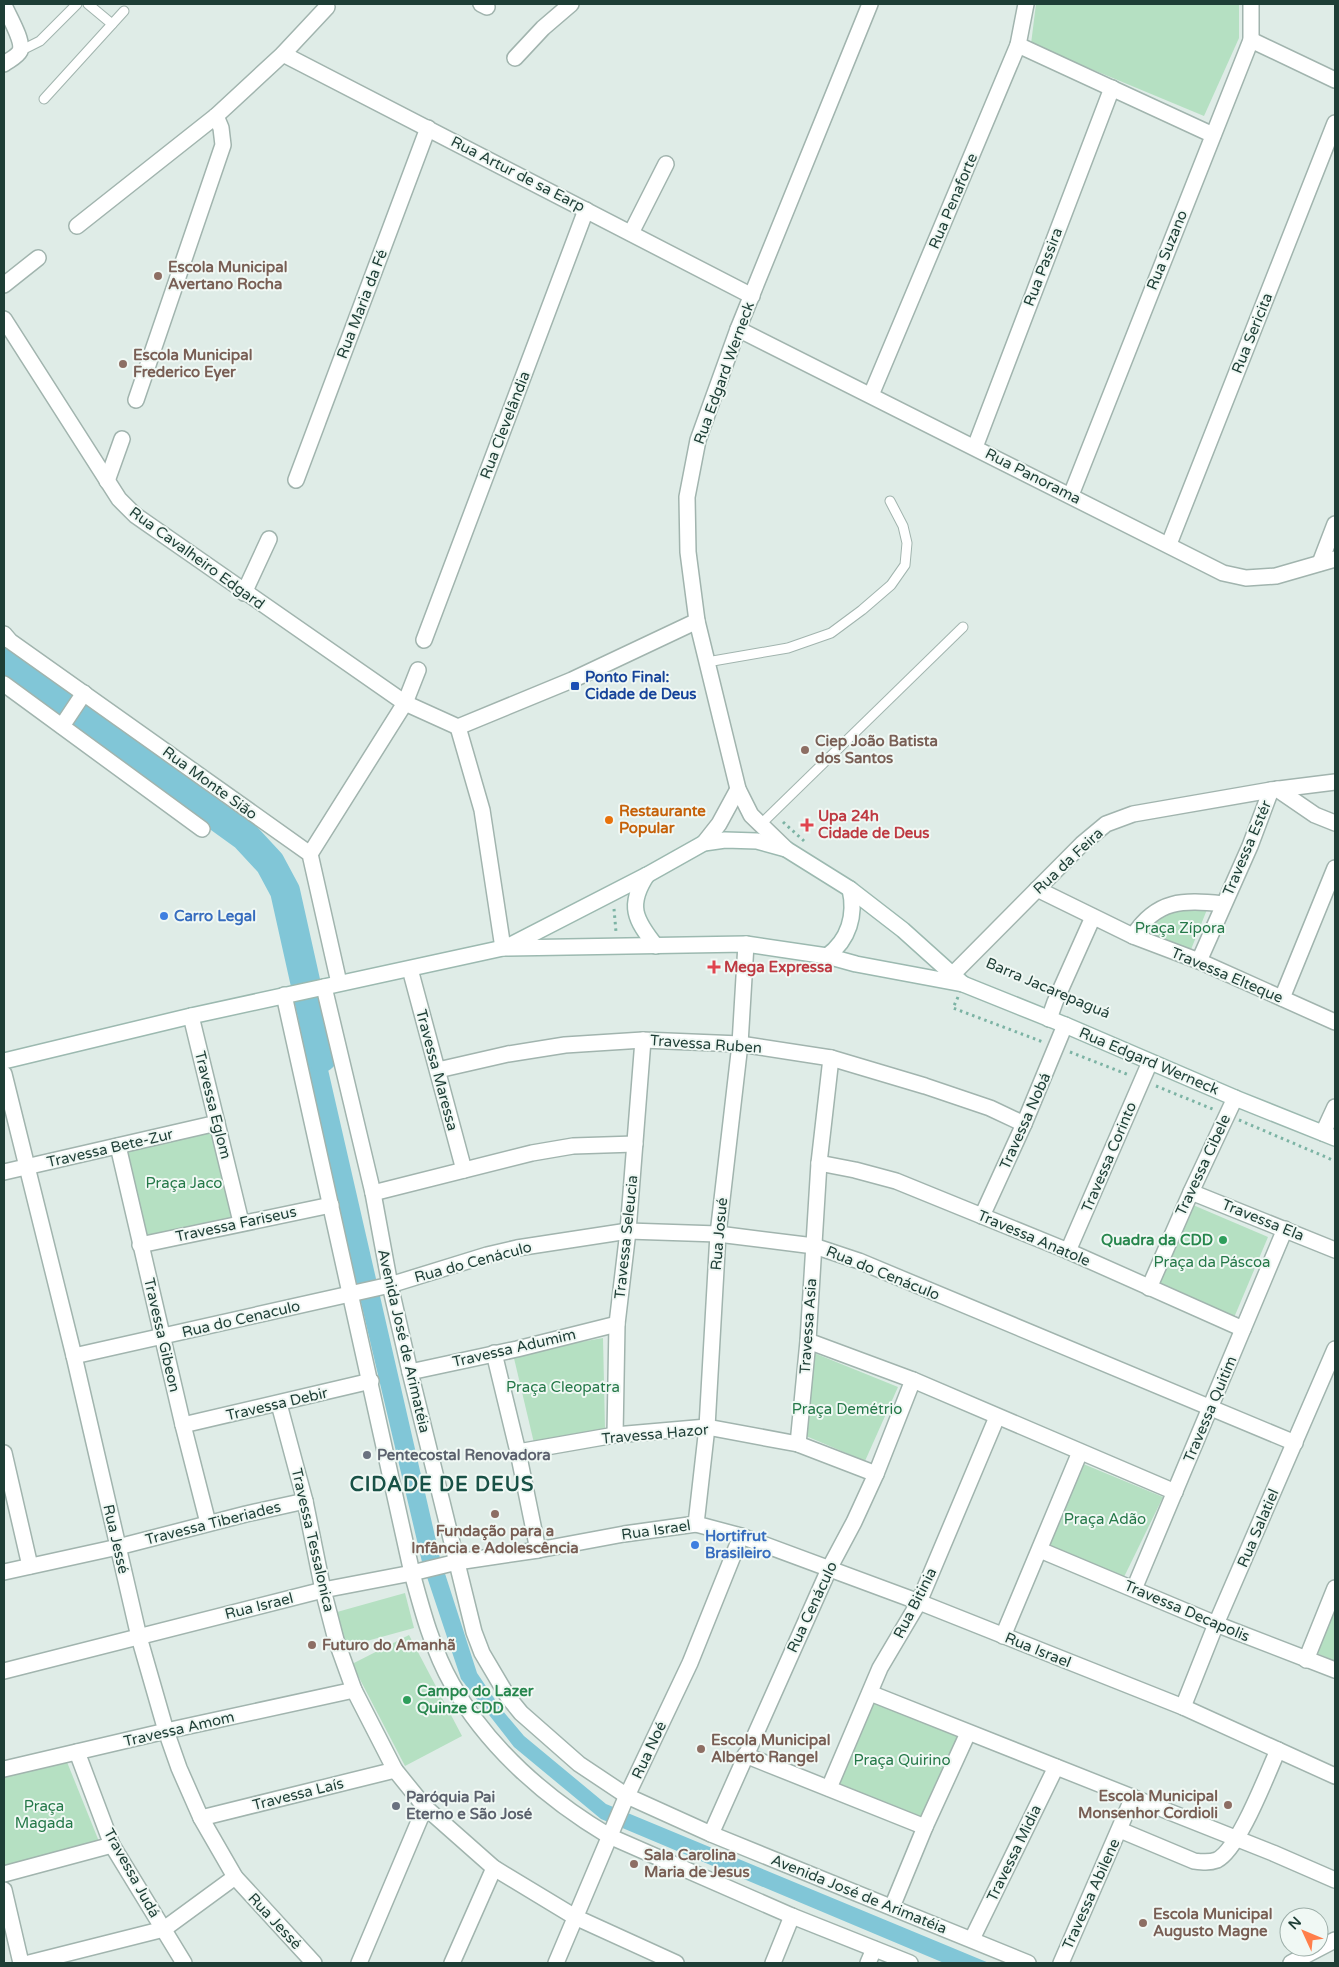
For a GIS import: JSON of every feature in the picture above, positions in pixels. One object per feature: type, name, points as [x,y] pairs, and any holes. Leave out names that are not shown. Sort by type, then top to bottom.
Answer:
[{"type":"street","points":[[515,58],[571,4]]},
{"type":"street","name":"Rua Edgard Werneck","points":[[786,849],[751,815],[738,789],[696,621],[688,552],[687,497],[698,440],[738,329],[870,4]]},
{"type":"street","name":"Rua Penaforte","points":[[871,395],[1018,45],[1026,4]]},
{"type":"street","name":"Rua Suzano","points":[[1071,495],[1251,40],[1251,4]]},
{"type":"street","points":[[4,5],[21,41],[20,51],[4,64]]},
{"type":"street","points":[[77,226],[216,116],[283,54],[327,7]]},
{"type":"street","points":[[1251,40],[1335,80]]},
{"type":"street","points":[[1018,45],[1213,134]]},
{"type":"street","name":"Rua Artur de sa Earp","points":[[283,54],[752,296]]},
{"type":"street","name":"Rua Passira","points":[[975,447],[1112,88]]},
{"type":"street","points":[[136,400],[223,145],[221,128],[216,116]]},
{"type":"street","name":"Rua Sericita","points":[[1168,544],[1335,123]]},
{"type":"street","name":"Rua Maria da Fé","points":[[296,480],[428,128]]},
{"type":"street","points":[[631,233],[666,164]]},
{"type":"street","name":"Rua Clevelândia","points":[[424,640],[586,210]]},
{"type":"street","points":[[4,285],[38,258]]},
{"type":"street","name":"Rua Cavalheiro Edgard","points":[[4,319],[119,499],[135,515],[244,593],[405,703],[458,727]]},
{"type":"street","name":"Rua Panorama","points":[[738,329],[1224,573],[1246,578],[1276,576],[1335,559]]},
{"type":"street","points":[[107,481],[122,439]]},
{"type":"street","points":[[1320,563],[1335,524]]},
{"type":"street","points":[[244,593],[269,539]]},
{"type":"street","points":[[503,948],[482,810],[458,727],[572,680],[696,621]]},
{"type":"street","name":"Rua Monte Sião","points":[[4,634],[72,711],[202,830]]},
{"type":"street","points":[[339,983],[310,854],[405,703],[418,670]]},
{"type":"street","name":"Rua Monte Sião","points":[[4,684],[72,711],[310,854]]},
{"type":"street","name":"Rua da Feira","points":[[958,979],[1037,889],[1082,844],[1106,824],[1133,814],[1274,789],[1335,782]]},
{"type":"street","points":[[503,948],[647,875],[704,842],[719,824],[738,789]]},
{"type":"street","points":[[1274,789],[1316,815],[1335,823]]},
{"type":"street","name":"Travessa Estér","points":[[1199,961],[1274,789]]},
{"type":"street","points":[[704,842],[725,840],[757,841],[786,849],[850,889],[903,930],[958,979]]},
{"type":"street","points":[[1282,998],[1335,868]]},
{"type":"street","points":[[647,875],[638,888],[635,906],[637,918],[656,946]]},
{"type":"street","points":[[827,956],[841,944],[849,931],[853,906],[850,889]]},
{"type":"street","name":"Travessa Elteque","points":[[1037,889],[1133,936],[1199,961],[1335,1022]]},
{"type":"street","points":[[1133,936],[1143,921],[1154,911],[1191,901],[1223,904]]},
{"type":"street","points":[[1049,1019],[1093,917]]},
{"type":"street","points":[[4,1061],[288,994],[410,970],[503,948],[746,944],[827,956],[856,964],[958,979]]},
{"type":"street","name":"Rua Josué","points":[[696,1524],[707,1427],[718,1234],[740,1044],[746,944]]},
{"type":"street","name":"Travessa Maressa","points":[[410,970],[464,1170]]},
{"type":"street","name":"Rua Edgard Werneck","points":[[958,979],[1234,1098],[1329,1135]]},
{"type":"street","name":"Avenida José de Arimatéia","points":[[320,988],[373,1193],[387,1286],[410,1372],[454,1563],[482,1653],[508,1697],[521,1713],[579,1764],[626,1798],[1028,1963]]},
{"type":"street","points":[[288,994],[331,1204],[354,1292],[370,1381],[425,1618],[452,1684],[484,1730],[532,1782],[586,1822],[792,1916],[910,1963]]},
{"type":"street","name":"Travessa Eglom","points":[[191,1016],[241,1222]]},
{"type":"street","name":"Travessa Nobá","points":[[982,1216],[1024,1124],[1064,1025]]},
{"type":"street","name":"Travessa Ruben","points":[[438,1070],[508,1054],[565,1045],[643,1040],[740,1044],[831,1058],[990,1108],[1024,1124]]},
{"type":"street","name":"Travessa Seleucia","points":[[615,1435],[617,1324],[628,1231],[643,1040]]},
{"type":"street","name":"Travessa Asia","points":[[798,1444],[808,1341],[819,1164],[831,1058]]},
{"type":"street","name":"Travessa Corinto","points":[[1068,1251],[1150,1062]]},
{"type":"street","name":"Rua Jessé","points":[[4,1074],[74,1356],[139,1637],[166,1731],[200,1818],[235,1877],[314,1963]]},
{"type":"street","name":"Travessa Cibele","points":[[1149,1288],[1234,1098]]},
{"type":"street","points":[[1329,1135],[1335,1107]]},
{"type":"street","name":"Travessa Bete-Zur","points":[[4,1172],[217,1124]]},
{"type":"street","points":[[373,1193],[517,1156],[573,1146],[635,1144]]},
{"type":"street","name":"Travessa Gibeon","points":[[118,1146],[140,1245],[208,1523]]},
{"type":"street","name":"Travessa Anatole","points":[[819,1164],[855,1170],[896,1181],[1068,1251],[1243,1329]]},
{"type":"street","name":"Travessa Ela","points":[[1191,1192],[1335,1250]]},
{"type":"street","name":"Travessa Fariseus","points":[[140,1245],[331,1204]]},
{"type":"street","name":"Travessa Quitim","points":[[1134,1588],[1211,1409],[1285,1229]]},
{"type":"street","name":"Rua do Cenáculo","points":[[354,1292],[387,1286],[495,1254],[628,1231],[718,1234],[814,1246],[859,1261],[1295,1443]]},
{"type":"street","name":"Rua do Cenaculo","points":[[74,1356],[354,1292]]},
{"type":"street","name":"Travessa Adumim","points":[[410,1372],[617,1324]]},
{"type":"street","points":[[808,1341],[913,1380],[1175,1492]]},
{"type":"street","name":"Rua Salatiel","points":[[1183,1707],[1216,1624],[1335,1349]]},
{"type":"street","points":[[494,1353],[518,1452],[538,1550]]},
{"type":"street","name":"Rua Cenáculo","points":[[711,1834],[830,1567],[854,1522],[876,1474],[913,1380]]},
{"type":"street","name":"Travessa Debir","points":[[183,1425],[280,1404],[370,1381]]},
{"type":"street","name":"Travessa Tessalonica","points":[[280,1404],[305,1501],[322,1590],[336,1640],[354,1690],[395,1770],[425,1807],[494,1868],[575,1917],[667,1962]]},
{"type":"street","name":"Rua Bitinia","points":[[829,1788],[880,1668],[919,1602],[997,1417]]},
{"type":"street","name":"Travessa Hazor","points":[[518,1452],[615,1435],[707,1427],[798,1444],[876,1474]]},
{"type":"street","points":[[1003,1636],[1080,1452]]},
{"type":"street","points":[[5,1461],[30,1566]]},
{"type":"street","name":"Travessa Tiberiades","points":[[4,1572],[118,1547],[208,1523],[305,1501]]},
{"type":"street","name":"Rua Israel","points":[[4,1671],[322,1590],[454,1563],[624,1534],[696,1524],[741,1536],[830,1567],[919,1602],[1183,1707],[1335,1776]]},
{"type":"street","name":"Rua Noé","points":[[556,1963],[626,1798],[690,1663],[741,1536]]},
{"type":"street","name":"Travessa Decapolis","points":[[1040,1550],[1216,1624],[1335,1670]]},
{"type":"street","points":[[1306,1660],[1335,1588]]},
{"type":"street","name":"Travessa Amom","points":[[4,1770],[166,1731],[354,1690]]},
{"type":"street","points":[[870,1692],[1335,1880]]},
{"type":"street","points":[[892,1907],[925,1827],[968,1733]]},
{"type":"street","points":[[1120,1830],[1194,1861],[1206,1863],[1218,1859],[1237,1839],[1278,1750]]},
{"type":"street","name":"Travessa Judá","points":[[77,1752],[112,1844],[184,1963]]},
{"type":"street","points":[[746,1755],[925,1827]]},
{"type":"street","name":"Travessa Midia","points":[[972,1939],[1056,1767]]},
{"type":"street","name":"Travessa Laís","points":[[200,1818],[395,1770]]},
{"type":"street","name":"Travessa Abilene","points":[[1061,1963],[1133,1797]]},
{"type":"street","points":[[359,1963],[425,1807]]},
{"type":"street","points":[[4,1874],[112,1844]]},
{"type":"street","points":[[452,1963],[494,1868]]},
{"type":"street","points":[[29,1963],[164,1929],[235,1877]]},
{"type":"street","points":[[4,1890],[21,1963]]},
{"type":"street","points":[[773,1963],[792,1916]]},
{"type":"street","points":[[1291,1963],[1335,1940]]},
{"type":"street","points":[[868,1963],[874,1948]]},
{"type":"lane","points":[[20,51],[40,41],[77,4]]},
{"type":"lane","points":[[88,4],[112,24]]},
{"type":"lane","points":[[44,99],[124,11]]},
{"type":"lane","points":[[707,662],[788,648],[831,633],[891,585],[905,565],[907,543],[903,526],[890,501]]},
{"type":"lane","points":[[760,825],[963,627]]},
{"type":"path","points":[[772,813],[809,844]]},
{"type":"path","points":[[614,906],[617,947]]},
{"type":"green space","points":[[1036,4],[1239,4],[1239,38],[1204,116],[1031,44]]},
{"type":"green space","name":"Praça Zípora","points":[[1208,907],[1190,952],[1143,931],[1166,912]]},
{"type":"green space","name":"Praça Jaco","points":[[222,1127],[243,1216],[146,1239],[125,1150]]},
{"type":"green space","name":"Praça da Páscoa","points":[[1193,1205],[1268,1237],[1233,1320],[1155,1284]]},
{"type":"green space","name":"Praça Cleopatra","points":[[603,1338],[605,1430],[534,1443],[513,1354]]},
{"type":"green space","name":"Praça Demétrio","points":[[814,1353],[898,1387],[865,1461],[806,1436]]},
{"type":"green space","name":"Praça Adão","points":[[1081,1463],[1163,1497],[1124,1577],[1049,1545]]},
{"type":"green space","points":[[405,1593],[414,1628],[345,1647],[337,1612]]},
{"type":"green space","points":[[1335,1603],[1335,1661],[1314,1652]]},
{"type":"green space","name":"Campo do Lazer Quinze CDD","points":[[409,1635],[462,1736],[405,1766],[352,1664]]},
{"type":"green space","name":"Praça Quirino","points":[[872,1696],[966,1736],[928,1820],[834,1783]]},
{"type":"green space","name":"Praça Magada","points":[[67,1762],[100,1844],[5,1870],[4,1777]]},
{"type":"water","points":[[316,1017],[440,1558],[477,1673],[502,1710],[524,1736],[606,1804],[989,1963],[944,1963],[601,1819],[514,1747],[461,1679],[422,1562],[295,1022]]},
{"type":"waterway","points":[[4,660],[19,673],[245,836],[270,863],[285,891],[322,1057]]},
{"type":"place","name":"Escola Municipal Avertano Rocha","points":[[158,276]]},
{"type":"place","name":"Escola Municipal Frederico Eyer","points":[[123,364]]},
{"type":"place","name":"Ponto Final: Cidade de Deus","points":[[575,686]]},
{"type":"place","name":"Ciep João Batista dos Santos","points":[[805,750]]},
{"type":"place","name":"Restaurante Popular","points":[[609,820]]},
{"type":"place","name":"Upa 24h Cidade de Deus","points":[[807,825]]},
{"type":"place","name":"Carro Legal","points":[[164,916]]},
{"type":"place","name":"Mega Expressa","points":[[714,967]]},
{"type":"place","name":"Quadra da CDD","points":[[1223,1240]]},
{"type":"place","name":"Pentecostal Renovadora","points":[[367,1455]]},
{"type":"place","name":"Fundação para a Infância e Adolescência","points":[[495,1514]]},
{"type":"place","name":"Hortifrut Brasileiro","points":[[695,1545]]},
{"type":"place","name":"Futuro do Amanhã","points":[[312,1645]]},
{"type":"place","name":"Campo do Lazer Quinze CDD","points":[[407,1700]]},
{"type":"place","name":"Escola Municipal Alberto Rangel","points":[[701,1749]]},
{"type":"place","name":"Escola Municipal Monsenhor Cordioli","points":[[1228,1805]]},
{"type":"place","name":"Paróquia Pai Eterno e São José","points":[[396,1806]]},
{"type":"place","name":"Sala Carolina Maria de Jesus","points":[[634,1864]]},
{"type":"place","name":"Escola Municipal Augusto Magne","points":[[1143,1923]]},
{"type":"district","name":"CIDADE DE DEUS","points":[[442,1484]]}]
